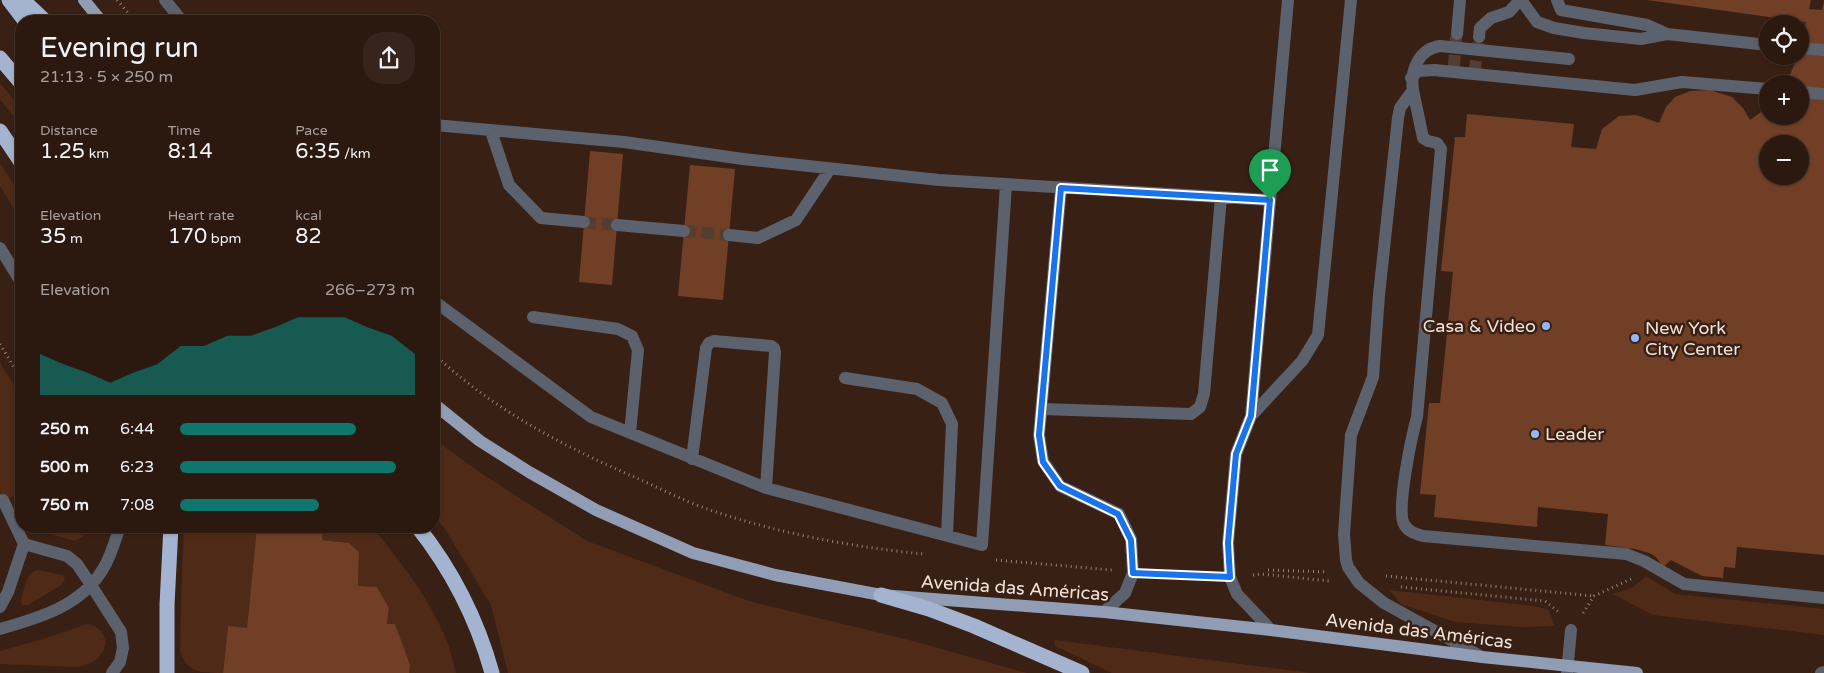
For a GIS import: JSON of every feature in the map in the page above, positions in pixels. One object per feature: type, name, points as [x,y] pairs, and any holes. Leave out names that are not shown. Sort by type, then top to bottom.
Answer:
[{"type":"highway","points":[[9,0],[20,15]]},
{"type":"highway","points":[[23,0],[39,15]]},
{"type":"highway","points":[[0,58],[15,76]]},
{"type":"highway","points":[[0,131],[15,153]]},
{"type":"highway","points":[[167,673],[170,533]]},
{"type":"highway","points":[[421,533],[446,566],[468,608],[484,643],[492,673]]},
{"type":"highway","points":[[881,595],[929,609],[974,626],[1082,673]]},
{"type":"main road","points":[[84,0],[96,15]]},
{"type":"main road","name":"Avenida das Américas","points":[[440,409],[480,441],[529,472],[596,510],[693,553],[775,575],[881,595],[1104,612],[1271,630],[1482,657],[1632,672]]},
{"type":"street","points":[[166,0],[177,15]]},
{"type":"street","points":[[1271,630],[1238,594],[1230,577],[1228,543],[1236,454],[1251,416],[1288,0]]},
{"type":"street","points":[[1251,416],[1302,361],[1318,335],[1350,0]]},
{"type":"street","points":[[1457,34],[1460,0]]},
{"type":"street","points":[[1479,37],[1480,28],[1491,18],[1509,12],[1520,0],[1537,22],[1554,28],[1641,39],[1667,34],[1759,44]]},
{"type":"street","points":[[1557,0],[1561,10],[1647,25],[1667,34]]},
{"type":"street","points":[[1569,58],[1440,46],[1431,48],[1422,54],[1412,84],[1423,138],[1437,143],[1441,148],[1417,417],[1408,450],[1402,512],[1404,524],[1412,532],[1423,536],[1626,554],[1644,561],[1684,584],[1824,598]]},
{"type":"street","points":[[1809,49],[1824,50]]},
{"type":"street","points":[[1482,657],[1384,603],[1359,583],[1348,567],[1346,560],[1344,534],[1351,435],[1373,377],[1379,295],[1398,118],[1400,108],[1418,71],[1434,70],[1635,90],[1682,82],[1759,89]]},
{"type":"street","points":[[1809,93],[1824,94]]},
{"type":"street","points":[[440,126],[624,142],[830,169],[1006,185],[1270,200]]},
{"type":"street","points":[[491,131],[509,185],[540,218],[584,222]]},
{"type":"street","points":[[729,235],[758,238],[796,220],[830,169]]},
{"type":"street","points":[[440,305],[590,417],[766,488],[982,545],[1006,185]]},
{"type":"street","points":[[1061,188],[1039,435],[1043,462],[1060,486],[1118,514],[1131,540],[1133,573],[1124,593],[1104,612]]},
{"type":"street","points":[[1042,409],[1190,414],[1200,407],[1204,394],[1221,197]]},
{"type":"street","points":[[617,225],[684,231]]},
{"type":"street","points":[[0,248],[15,272]]},
{"type":"street","points":[[533,317],[618,329],[632,336],[638,350],[630,433]]},
{"type":"street","points":[[692,459],[706,348],[709,343],[714,341],[771,346],[775,352],[766,488]]},
{"type":"street","points":[[845,378],[917,389],[942,403],[952,424],[947,535]]},
{"type":"street","points":[[3,500],[15,525]]},
{"type":"street","points":[[0,607],[8,592],[24,544],[19,533]]},
{"type":"street","points":[[0,629],[37,619],[73,601],[103,570],[118,533]]},
{"type":"street","points":[[24,544],[67,556],[77,564],[91,584],[120,632],[123,648],[120,662],[112,673]]},
{"type":"street","points":[[1567,673],[1571,630]]},
{"type":"path","points":[[118,0],[130,15]]},
{"type":"path","points":[[0,344],[15,369]]},
{"type":"path","points":[[1268,570],[1329,572]]},
{"type":"path","points":[[1133,573],[1230,577],[1261,574],[1329,581]]},
{"type":"path","points":[[1379,575],[1594,596],[1611,588]]},
{"type":"path","points":[[1396,586],[1545,601],[1560,612],[1571,630]]},
{"type":"shaded area","points":[[0,83],[15,102],[15,119],[0,99]]},
{"type":"shaded area","points":[[0,163],[15,186],[15,210],[0,186]]},
{"type":"shaded area","points":[[0,362],[15,388],[15,495],[0,501]]},
{"type":"shaded area","points":[[440,443],[482,474],[587,541],[749,601],[913,641],[1027,673],[508,673],[491,605],[440,523]]},
{"type":"shaded area","points":[[47,533],[85,533],[74,541]]},
{"type":"shaded area","points":[[184,533],[256,533],[247,628],[228,626],[223,673],[208,673],[196,670],[191,668],[183,658],[180,651]]},
{"type":"shaded area","points":[[313,533],[378,533],[415,584],[434,614],[449,647],[456,673],[409,673],[395,625],[387,624],[389,608],[377,587],[358,586],[359,552],[349,543],[322,540]]},
{"type":"shaded area","points":[[37,570],[63,575],[65,579],[60,586],[28,605],[22,605],[24,587],[30,574]]},
{"type":"shaded area","points":[[1646,576],[1675,594],[1824,609],[1824,635],[1653,615],[1613,594],[1632,588]]},
{"type":"shaded area","points":[[1389,590],[1548,609],[1555,626],[1522,627],[1455,622],[1401,604]]},
{"type":"shaded area","points":[[87,624],[99,630],[106,642],[100,656],[88,664],[78,667],[0,664],[0,651]]},
{"type":"shaded area","points":[[1055,640],[1311,673],[1112,673],[1055,646]]},
{"type":"building","name":"New York City Center","points":[[1647,0],[1811,0],[1809,9],[1822,10],[1824,2],[1824,555],[1737,547],[1735,568],[1724,567],[1723,578],[1702,576],[1671,560],[1663,567],[1656,557],[1649,553],[1605,545],[1608,514],[1538,507],[1537,527],[1434,517],[1436,495],[1420,494],[1429,403],[1440,403],[1453,272],[1441,271],[1455,137],[1465,137],[1467,114],[1574,124],[1571,147],[1596,149],[1602,129],[1619,116],[1636,115],[1659,123],[1666,107],[1675,97],[1690,91],[1710,90],[1732,97],[1743,108],[1750,120],[1759,114],[1759,125],[1809,125],[1809,75],[1790,75],[1794,65],[1809,65],[1809,15],[1759,15]]},
{"type":"building","points":[[590,151],[623,154],[612,285],[579,282]]},
{"type":"building","points":[[690,165],[735,169],[723,300],[678,296]]},
{"type":"building","points":[[256,533],[323,533],[322,540],[349,543],[359,552],[358,586],[377,587],[389,608],[387,624],[395,624],[410,665],[409,673],[223,673],[228,626],[247,628]]},
{"type":"tunnel","points":[[1456,37],[1455,72],[1471,74],[1475,68],[1479,39]]},
{"type":"tunnel","points":[[584,222],[617,225]]},
{"type":"tunnel","points":[[684,231],[729,235]]},
{"type":"place","name":"Casa & Video","points":[[1546,326]]},
{"type":"place","name":"New York City Center","points":[[1635,338]]},
{"type":"place","name":"Leader","points":[[1535,434]]},
{"type":"route","points":[[1061,188],[1270,200],[1251,416],[1236,454],[1228,543],[1230,577],[1133,573],[1131,540],[1118,514],[1060,486],[1043,462],[1039,435],[1061,188]]}]
